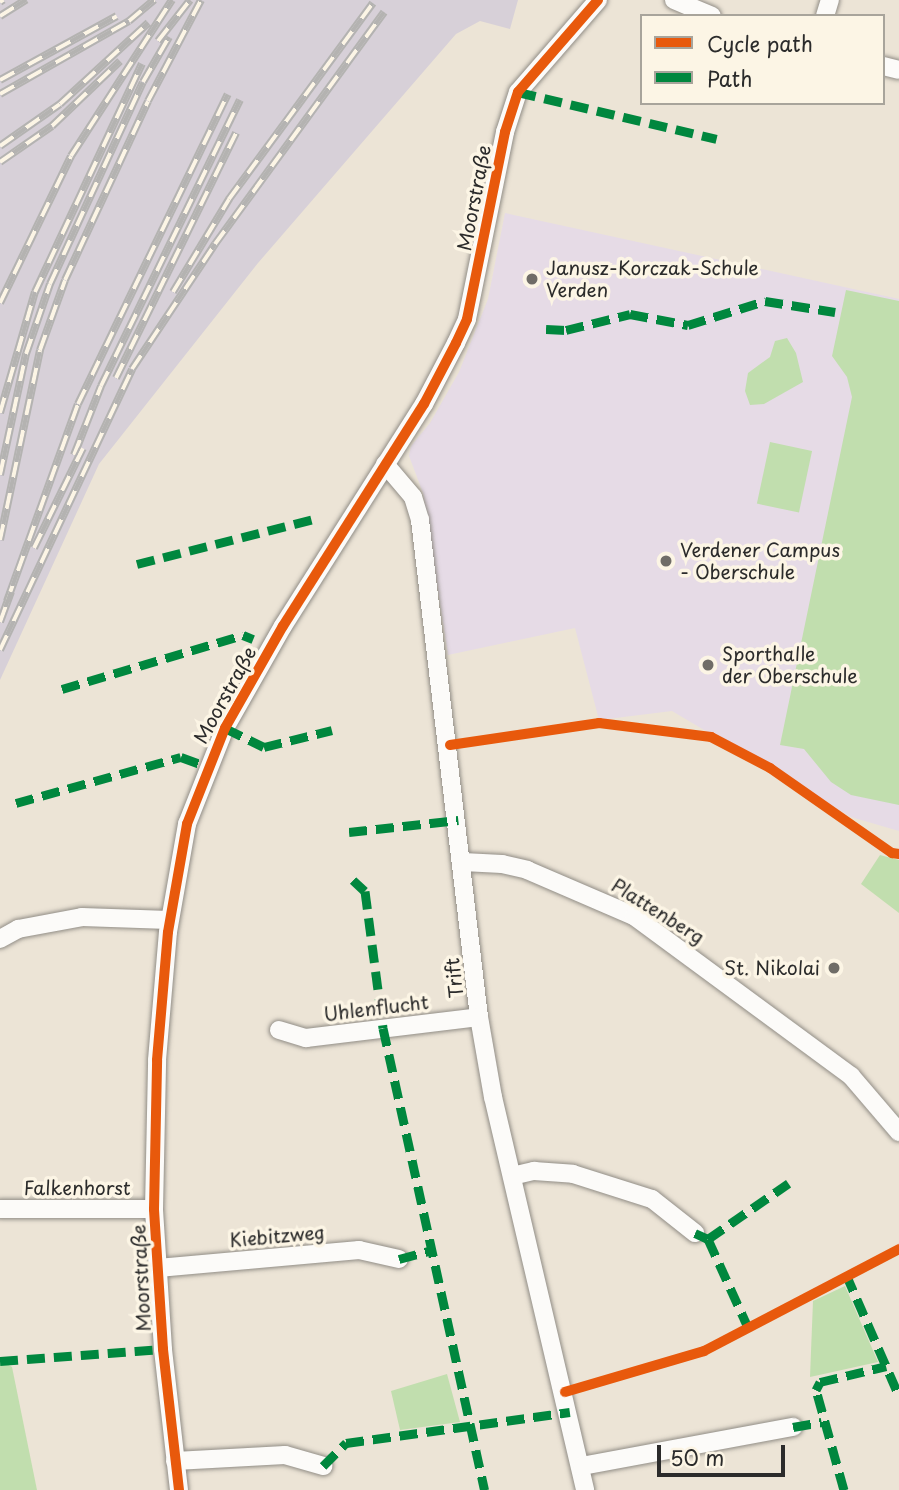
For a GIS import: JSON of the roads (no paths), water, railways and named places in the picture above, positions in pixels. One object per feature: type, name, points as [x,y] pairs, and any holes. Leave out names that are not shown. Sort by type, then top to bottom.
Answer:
[{"type":"street","name":"Moorstraße","points":[[179,1490],[154,1209],[157,1060],[169,920],[187,824],[206,766],[283,626],[424,404],[467,319],[505,132],[518,92],[598,0]]},
{"type":"street","points":[[674,0],[707,14]]},
{"type":"street","name":"Trift","points":[[385,464],[413,497],[420,520],[463,862],[479,1017],[512,1176],[586,1490]]},
{"type":"street","name":"Plattenberg","points":[[463,862],[502,864],[527,870],[634,916],[850,1076],[899,1132]]},
{"type":"street","points":[[0,939],[18,929],[82,917],[169,920]]},
{"type":"street","name":"Uhlenflucht","points":[[279,1030],[306,1038],[479,1017]]},
{"type":"street","points":[[512,1176],[534,1171],[573,1174],[652,1199],[695,1233]]},
{"type":"street","name":"Falkenhorst","points":[[0,1209],[154,1209]]},
{"type":"street","name":"Kiebitzweg","points":[[158,1268],[359,1250],[398,1259]]},
{"type":"street","points":[[582,1466],[793,1427]]},
{"type":"street","points":[[175,1461],[285,1455],[323,1466]]},
{"type":"railway","points":[[0,16],[26,0]]},
{"type":"railway","points":[[0,94],[129,21],[154,0]]},
{"type":"railway","points":[[0,303],[71,156],[172,0]]},
{"type":"railway","points":[[158,41],[190,0]]},
{"type":"railway","points":[[0,540],[40,350],[65,280],[148,101],[201,0]]},
{"type":"railway","points":[[173,292],[229,199],[373,3]]},
{"type":"railway","points":[[0,650],[132,369],[215,244],[384,12]]},
{"type":"railway","points":[[0,80],[117,16]]},
{"type":"railway","points":[[0,146],[60,104],[148,23]]},
{"type":"railway","points":[[0,475],[26,354],[50,284],[143,82],[169,37]]},
{"type":"railway","points":[[0,162],[52,126],[120,61]]},
{"type":"railway","points":[[0,413],[35,292],[142,64]]},
{"type":"railway","points":[[7,601],[78,404],[228,94]]},
{"type":"railway","points":[[74,455],[101,386],[240,100]]},
{"type":"railway","points":[[116,378],[236,133]]},
{"type":"railway","points":[[34,548],[83,448]]},
{"type":"railway","points":[[0,622],[11,592]]},
{"type":"place","name":"Janusz-Korczak-Schule Verden","points":[[532,279]]},
{"type":"place","name":"Verdener Campus - Oberschule","points":[[666,561]]},
{"type":"place","name":"Sporthalle der Oberschule","points":[[708,665]]},
{"type":"place","name":"St. Nikolai","points":[[834,968]]}]
